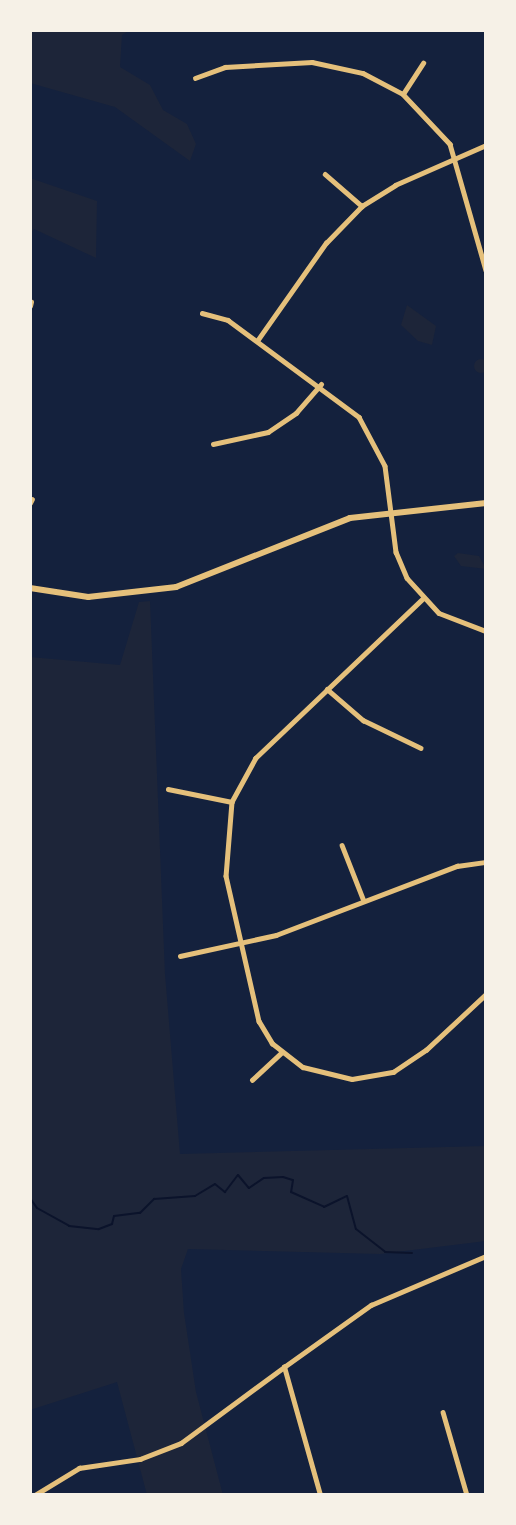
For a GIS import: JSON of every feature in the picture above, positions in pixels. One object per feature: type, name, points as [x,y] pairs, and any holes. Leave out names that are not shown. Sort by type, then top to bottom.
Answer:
[{"type":"street","points":[[195,78],[225,67],[312,62],[363,73],[403,94],[436,123],[457,159],[486,270]]},
{"type":"street","points":[[403,94],[423,63]]},
{"type":"street","points":[[257,341],[326,243],[362,206],[395,185],[486,145]]},
{"type":"street","points":[[325,174],[362,206]]},
{"type":"street","points":[[202,313],[228,320],[347,404],[374,438],[386,466],[399,562],[423,599],[452,620],[486,631]]},
{"type":"street","points":[[213,444],[268,432],[296,413],[321,384]]},
{"type":"street","points":[[30,588],[88,597],[176,587],[350,518],[486,503]]},
{"type":"street","points":[[423,599],[256,758],[232,802],[225,861],[239,944],[259,1021],[281,1053],[333,1077],[380,1076],[426,1050],[486,994]]},
{"type":"street","points":[[327,688],[363,720],[421,748]]},
{"type":"street","points":[[168,789],[232,802]]},
{"type":"street","points":[[342,845],[364,902]]},
{"type":"street","points":[[180,956],[239,944],[364,902],[457,866],[486,862]]},
{"type":"street","points":[[252,1080],[281,1053]]},
{"type":"street","points":[[35,1495],[79,1468],[140,1459],[181,1443],[371,1305],[486,1256]]},
{"type":"street","points":[[284,1367],[320,1495]]},
{"type":"street","points":[[443,1412],[467,1495]]},
{"type":"shaded area","points":[[30,30],[130,30],[122,35],[120,67],[150,85],[163,110],[187,124],[196,144],[190,161],[115,107],[30,83]]},
{"type":"shaded area","points":[[30,178],[97,201],[96,258],[34,229],[30,234]]},
{"type":"shaded area","points":[[407,305],[436,326],[432,345],[418,341],[401,325]]},
{"type":"shaded area","points":[[481,359],[486,361],[488,366],[486,371],[481,373],[476,371],[474,366],[476,361]]},
{"type":"shaded area","points":[[458,553],[479,556],[486,569],[461,566],[454,556]]},
{"type":"shaded area","points":[[150,601],[165,974],[180,1154],[486,1146],[486,1241],[380,1254],[188,1249],[181,1269],[184,1313],[196,1392],[223,1495],[147,1495],[117,1382],[30,1410],[30,657],[120,665],[139,602]]},
{"type":"waterway","points":[[30,1198],[37,1208],[69,1226],[99,1229],[112,1224],[114,1216],[140,1213],[154,1199],[195,1196],[215,1184],[225,1192],[238,1175],[249,1188],[264,1178],[283,1177],[293,1180],[291,1192],[324,1207],[347,1196],[356,1229],[385,1252],[412,1253]]}]
